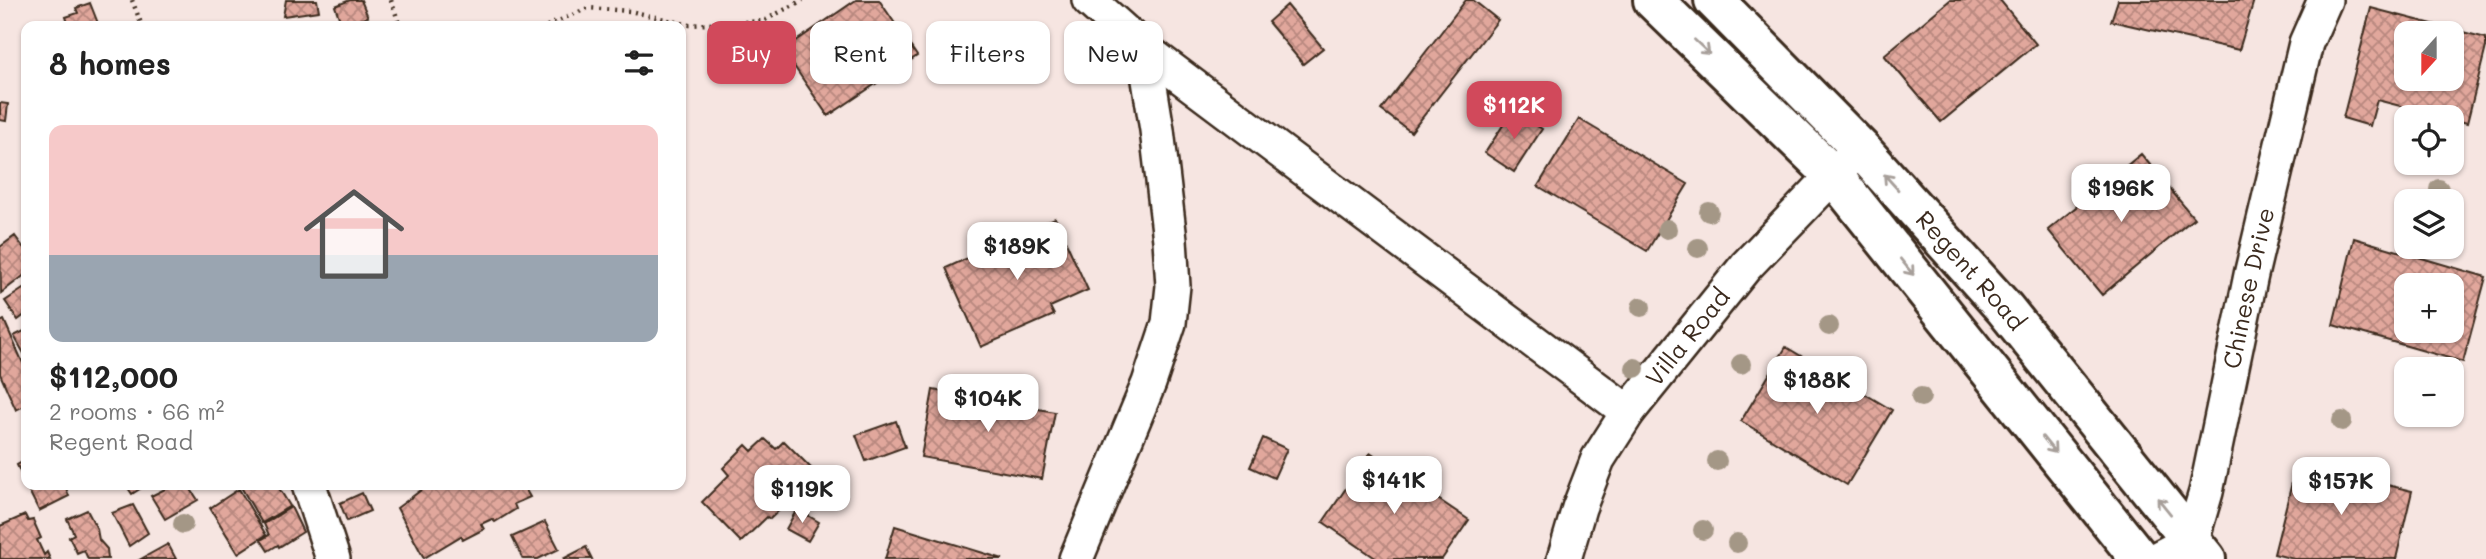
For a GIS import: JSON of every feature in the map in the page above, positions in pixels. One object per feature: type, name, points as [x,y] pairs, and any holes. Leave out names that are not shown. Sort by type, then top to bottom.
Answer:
[{"type":"main road","name":"Regent Road","points":[[1653,0],[1833,174],[2140,559]]},
{"type":"main road","name":"Regent Road","points":[[1714,0],[1860,148],[2005,309],[2199,550]]},
{"type":"street","points":[[1089,0],[1113,21]]},
{"type":"street","name":"Chinese Drive","points":[[2199,550],[2206,492],[2251,275],[2306,43],[2325,0]]},
{"type":"street","points":[[1163,63],[1628,412]]},
{"type":"street","points":[[1076,559],[1149,383],[1169,323],[1172,286],[1170,240],[1150,84]]},
{"type":"street","name":"Villa Road","points":[[1564,559],[1579,508],[1598,460],[1628,412],[1746,265],[1860,148]]},
{"type":"street","points":[[311,490],[333,559]]},
{"type":"street","points":[[2156,559],[2199,550]]},
{"type":"path","points":[[132,0],[140,21]]},
{"type":"path","points":[[391,0],[398,21]]},
{"type":"path","points":[[686,24],[763,21],[803,0]]},
{"type":"path","points":[[558,21],[588,8],[630,11],[673,21]]},
{"type":"building","points":[[286,0],[317,0],[319,11],[283,16]]},
{"type":"building","points":[[350,0],[361,0],[368,17],[356,21],[340,21],[335,6]]},
{"type":"building","points":[[856,0],[879,0],[893,21],[825,21]]},
{"type":"building","points":[[1466,0],[1473,0],[1498,20],[1411,132],[1381,110]]},
{"type":"building","points":[[1950,0],[2000,0],[2036,44],[1941,122],[1884,55]]},
{"type":"building","points":[[2118,0],[2254,0],[2239,50],[2111,21]]},
{"type":"building","points":[[90,3],[97,21],[67,21],[66,17],[78,13],[76,8]]},
{"type":"building","points":[[1287,5],[1323,48],[1303,64],[1268,22]]},
{"type":"building","points":[[2371,8],[2421,21],[2394,21],[2394,91],[2464,91],[2464,32],[2486,38],[2467,123],[2464,122],[2464,105],[2396,105],[2377,100],[2370,126],[2343,118]]},
{"type":"building","points":[[810,32],[810,84],[875,84],[828,116],[796,69],[796,41]]},
{"type":"building","points":[[0,103],[8,104],[6,121],[0,120]]},
{"type":"building","points":[[1513,110],[1542,129],[1514,172],[1485,153]]},
{"type":"building","points":[[1579,119],[1688,184],[1647,251],[1538,186]]},
{"type":"building","points":[[2141,154],[2194,218],[2102,295],[2048,230]]},
{"type":"building","points":[[1055,218],[1088,290],[1050,307],[1054,315],[981,347],[946,268]]},
{"type":"building","points":[[15,236],[21,244],[21,278],[1,293],[0,247]]},
{"type":"building","points":[[2354,238],[2394,250],[2394,259],[2425,259],[2486,277],[2464,358],[2445,357],[2396,343],[2464,343],[2464,273],[2394,273],[2394,342],[2333,325]]},
{"type":"building","points":[[21,290],[21,318],[18,320],[5,301]]},
{"type":"building","points":[[4,320],[21,359],[21,408],[16,410],[0,374],[0,322]]},
{"type":"building","points":[[21,332],[21,348],[14,336]]},
{"type":"building","points":[[1786,347],[1892,410],[1847,485],[1741,421]]},
{"type":"building","points":[[933,390],[1055,412],[1042,479],[921,457]]},
{"type":"building","points":[[896,421],[905,447],[866,461],[856,435]]},
{"type":"building","points":[[1263,438],[1287,449],[1274,478],[1250,467]]},
{"type":"building","points":[[765,439],[776,449],[784,441],[814,471],[785,499],[788,502],[770,519],[767,517],[741,542],[702,502],[729,475],[723,468],[746,445],[752,451]]},
{"type":"building","points":[[1370,453],[1469,520],[1442,559],[1377,559],[1323,522]]},
{"type":"building","points":[[2297,463],[2412,491],[2396,559],[2294,559],[2274,554]]},
{"type":"building","points":[[28,490],[67,490],[69,496],[39,511]]},
{"type":"building","points":[[163,490],[191,490],[198,500],[165,519],[151,496]]},
{"type":"building","points":[[240,490],[266,535],[238,553],[210,508]]},
{"type":"building","points":[[243,490],[280,490],[290,506],[262,523]]},
{"type":"building","points":[[421,490],[526,490],[530,497],[514,504],[516,509],[495,522],[492,519],[481,524],[484,529],[463,540],[461,536],[424,558],[397,508]]},
{"type":"building","points":[[362,493],[370,511],[347,521],[340,503]]},
{"type":"building","points":[[133,505],[148,533],[129,546],[112,513]]},
{"type":"building","points":[[291,507],[303,532],[268,551],[261,540],[269,535],[264,524]]},
{"type":"building","points":[[797,509],[819,522],[808,541],[786,529]]},
{"type":"building","points":[[87,510],[97,529],[99,540],[107,549],[108,559],[88,559],[84,550],[77,553],[69,537],[74,534],[67,519]]},
{"type":"building","points":[[25,515],[28,521],[33,520],[41,538],[37,540],[44,555],[47,552],[50,559],[0,559],[0,526]]},
{"type":"building","points":[[545,522],[559,549],[538,559],[523,559],[512,537]]},
{"type":"building","points":[[895,526],[1003,559],[885,559]]},
{"type":"building","points":[[168,544],[176,559],[141,559]]},
{"type":"building","points":[[586,547],[592,559],[563,559]]}]
